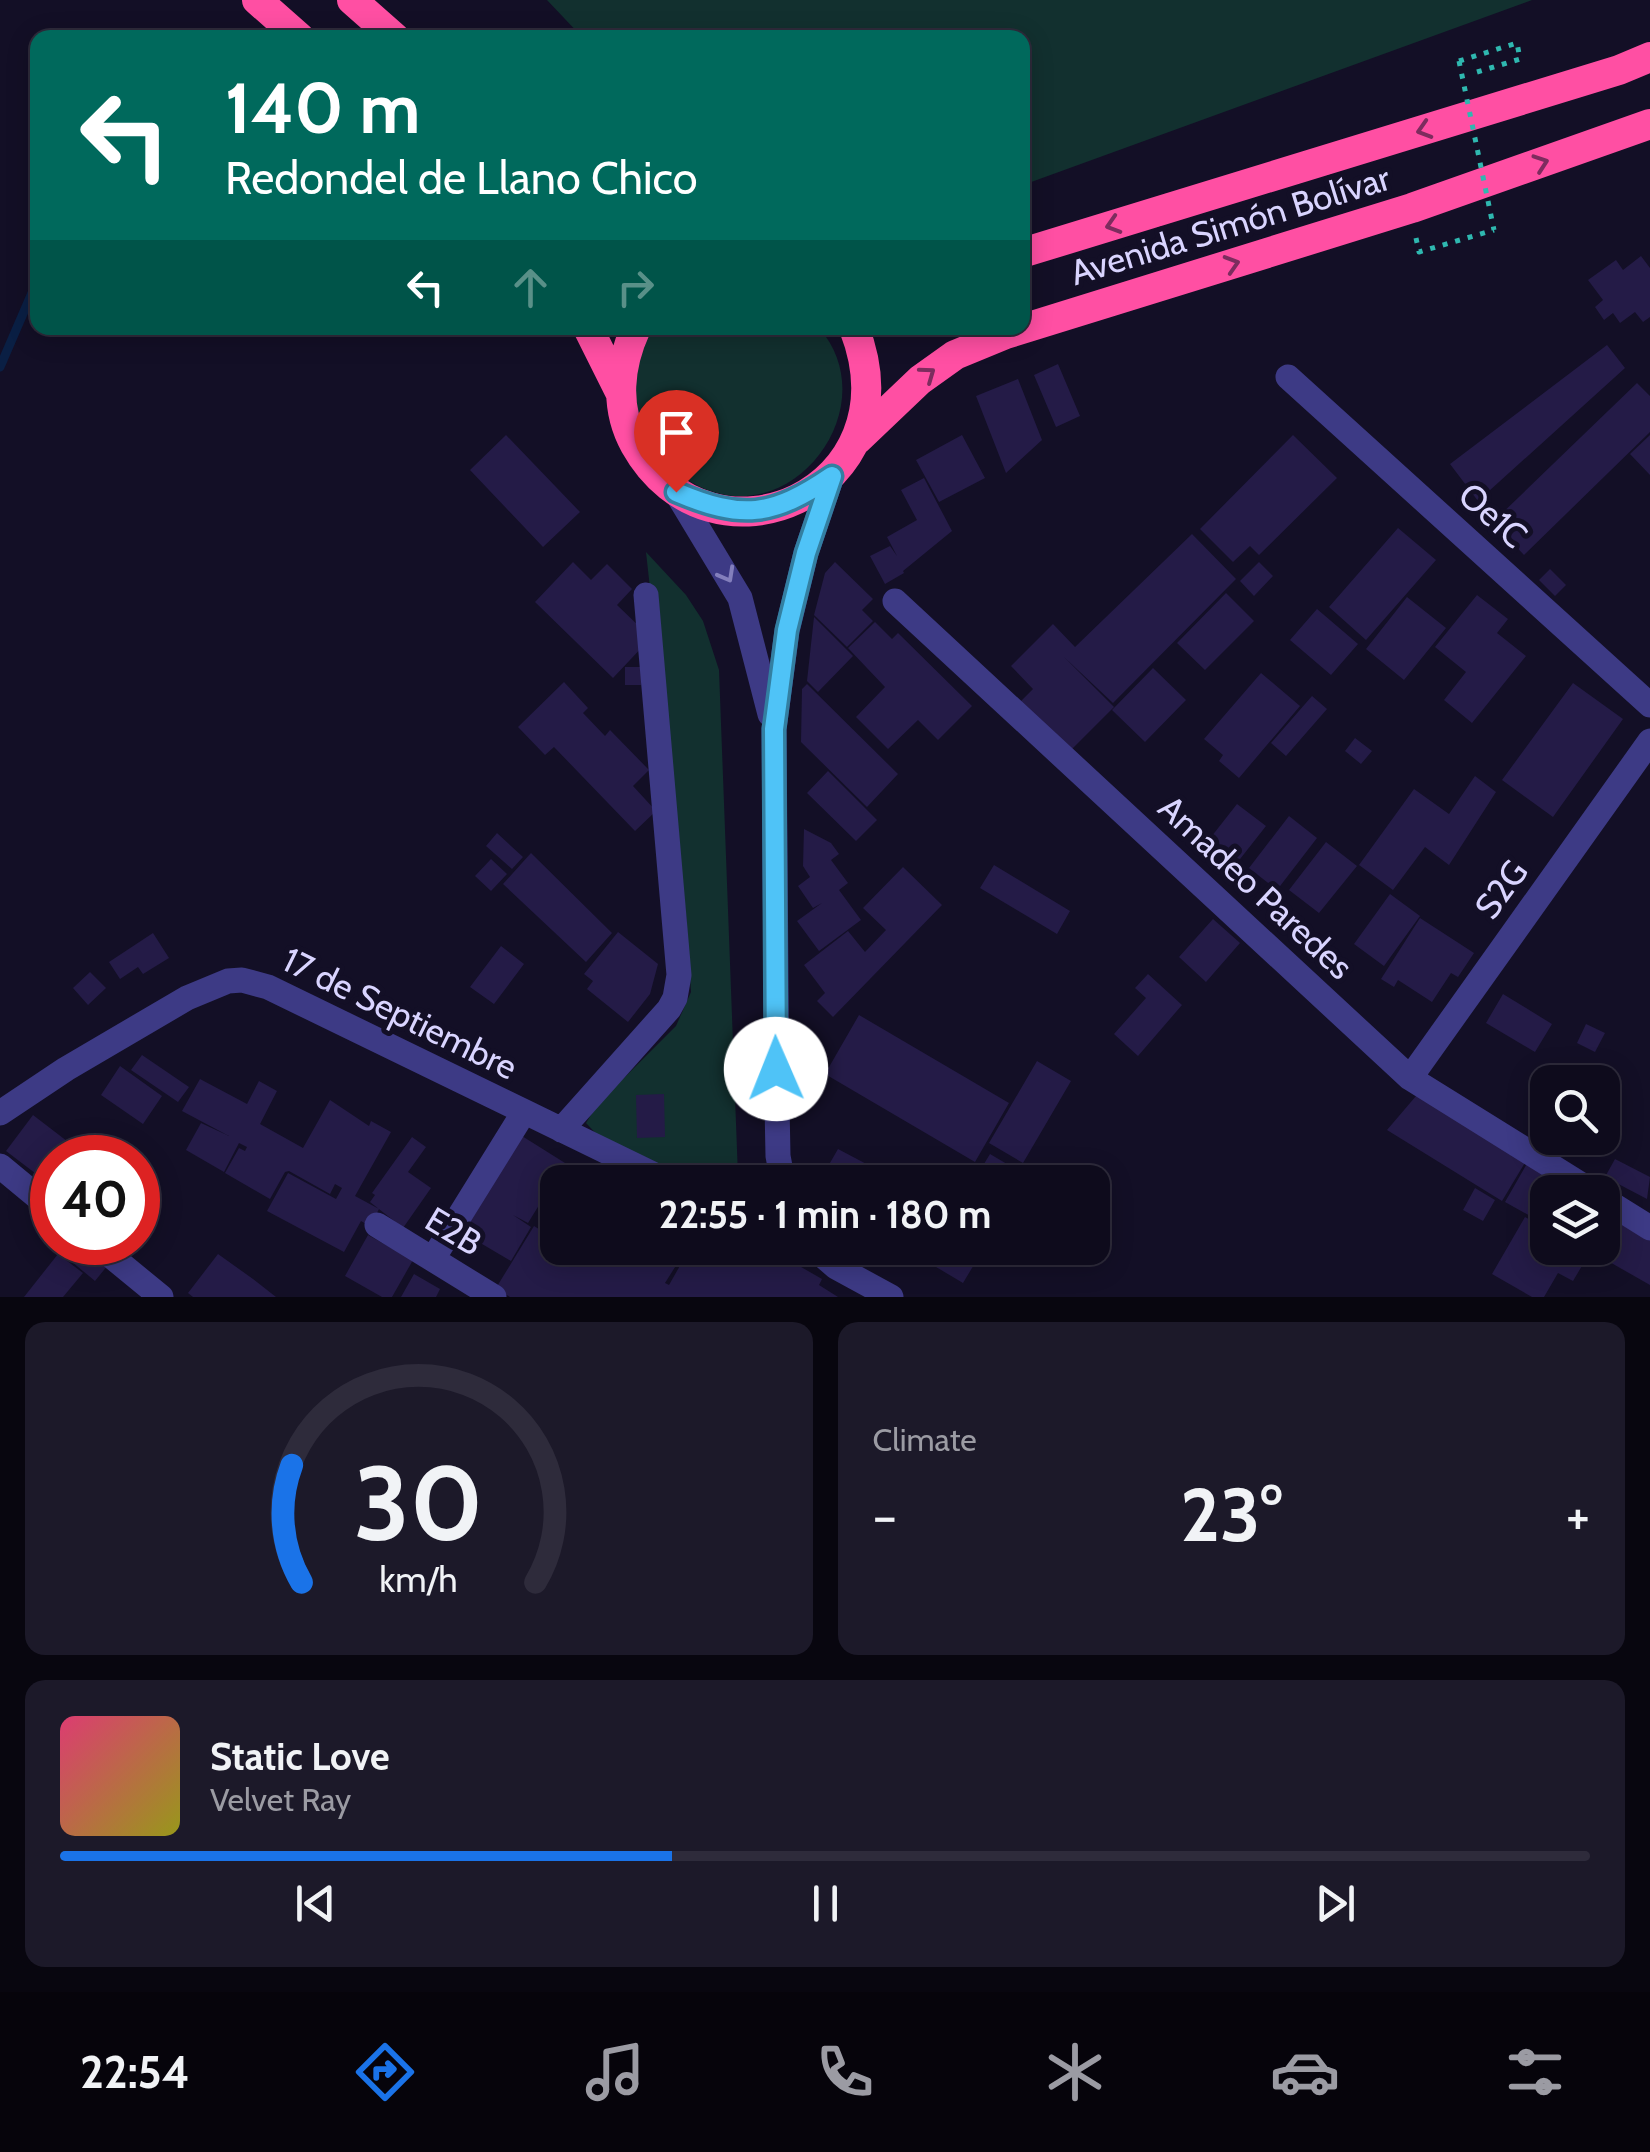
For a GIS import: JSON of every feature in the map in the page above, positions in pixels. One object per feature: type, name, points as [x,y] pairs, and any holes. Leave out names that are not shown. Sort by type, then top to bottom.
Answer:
[{"type":"highway","points":[[257,0],[291,30]]},
{"type":"highway","points":[[352,0],[386,30]]},
{"type":"highway","name":"Avenida Simón Bolívar","points":[[1030,250],[1619,70],[1650,57]]},
{"type":"highway","name":"Avenida Simón Bolívar","points":[[1030,327],[1412,208],[1650,124]]},
{"type":"highway","points":[[592,335],[620,392]]},
{"type":"highway","points":[[633,335],[624,353],[620,392],[627,431],[646,465],[676,492],[714,508],[756,512],[797,500],[832,476],[857,440],[868,404],[867,365],[856,335]]},
{"type":"highway","name":"Avenida Simón Bolívar","points":[[857,440],[920,380],[955,356],[1004,335]]},
{"type":"street","name":"Oe1C","points":[[1288,377],[1650,705]]},
{"type":"street","points":[[780,1165],[774,729],[787,630],[806,553],[832,476]]},
{"type":"street","points":[[676,492],[740,598],[774,729]]},
{"type":"street","points":[[560,1130],[668,1009],[677,989],[679,975],[646,594]]},
{"type":"street","name":"Amadeo Paredes","points":[[896,601],[1410,1078],[1566,1175]]},
{"type":"street","name":"S2G","points":[[1410,1078],[1650,741]]},
{"type":"street","name":"17 de Septiembre","points":[[0,1113],[187,998],[228,981],[242,980],[268,987],[633,1165]]},
{"type":"street","points":[[434,1258],[524,1112]]},
{"type":"street","points":[[0,1166],[30,1191]]},
{"type":"street","points":[[1620,1209],[1650,1228]]},
{"type":"street","name":"E2B","points":[[377,1225],[494,1297]]},
{"type":"street","points":[[122,1265],[161,1297]]},
{"type":"street","points":[[834,1265],[891,1297]]},
{"type":"path","points":[[1420,252],[1494,230],[1460,61],[1518,42],[1520,59],[1477,72]]},
{"type":"green space","points":[[547,0],[1532,0],[1030,182],[1030,30],[575,30]]},
{"type":"green space","points":[[649,335],[823,335],[838,360],[842,394],[835,427],[818,456],[793,480],[762,494],[728,495],[691,482],[656,456],[638,414],[633,376]]},
{"type":"green space","points":[[646,552],[686,595],[703,621],[719,670],[738,1165],[651,1165],[606,1144],[586,1123],[597,1105],[676,1026],[691,992]]},
{"type":"building","points":[[1641,256],[1650,268],[1650,317],[1643,322],[1635,312],[1620,323],[1613,313],[1604,320],[1595,307],[1603,300],[1588,280],[1616,260],[1623,270]]},
{"type":"building","points":[[1607,345],[1625,368],[1478,501],[1450,464]]},
{"type":"building","points":[[1058,364],[1080,416],[1056,427],[1034,375]]},
{"type":"building","points":[[1018,379],[1042,440],[1006,473],[976,396]]},
{"type":"building","points":[[1637,383],[1650,396],[1650,432],[1524,555],[1493,522]]},
{"type":"building","points":[[506,435],[580,512],[543,547],[470,470]]},
{"type":"building","points":[[962,435],[985,478],[939,502],[916,460]]},
{"type":"building","points":[[1293,435],[1337,478],[1259,555],[1250,546],[1233,562],[1200,529]]},
{"type":"building","points":[[1650,435],[1650,475],[1630,454]]},
{"type":"building","points":[[924,478],[952,531],[904,573],[885,584],[870,556],[890,546],[897,556],[887,537],[917,520],[901,490]]},
{"type":"building","points":[[1398,528],[1436,560],[1366,640],[1329,607]]},
{"type":"building","points":[[1192,534],[1236,579],[1113,703],[1064,657],[1114,707],[1068,753],[1019,703],[1033,689],[1011,666],[1053,624],[1075,647]]},
{"type":"building","points":[[573,562],[591,580],[607,564],[632,589],[617,605],[642,629],[637,634],[646,643],[613,678],[535,602]]},
{"type":"building","points":[[835,562],[873,599],[862,610],[873,621],[847,647],[814,615],[825,573]]},
{"type":"building","points":[[1259,562],[1273,576],[1254,596],[1240,581]]},
{"type":"building","points":[[1550,569],[1566,585],[1555,596],[1539,580]]},
{"type":"building","points":[[1226,593],[1254,621],[1205,670],[1177,643]]},
{"type":"building","points":[[1477,595],[1508,619],[1497,633],[1526,656],[1472,723],[1444,700],[1466,672],[1435,647]]},
{"type":"building","points":[[1407,597],[1446,628],[1404,680],[1366,649]]},
{"type":"building","points":[[1317,609],[1358,644],[1331,675],[1290,640]]},
{"type":"building","points":[[814,617],[853,656],[818,692],[807,681]]},
{"type":"building","points":[[875,622],[892,639],[898,633],[972,706],[938,740],[918,720],[888,749],[856,717],[885,687],[848,648]]},
{"type":"building","points":[[625,667],[641,667],[641,685],[625,685]]},
{"type":"building","points":[[1153,668],[1186,700],[1145,742],[1112,710]]},
{"type":"building","points":[[1261,673],[1300,706],[1239,778],[1219,761],[1223,755],[1204,739]]},
{"type":"building","points":[[564,682],[588,708],[583,713],[605,736],[610,730],[649,770],[633,786],[656,811],[635,831],[554,747],[545,755],[518,727]]},
{"type":"building","points":[[1573,683],[1623,719],[1553,817],[1502,780]]},
{"type":"building","points":[[807,684],[898,774],[867,807],[801,742],[802,689]]},
{"type":"building","points":[[1312,696],[1327,709],[1286,756],[1271,743]]},
{"type":"building","points":[[1355,738],[1372,751],[1361,764],[1345,751]]},
{"type":"building","points":[[828,771],[877,820],[856,841],[807,793]]},
{"type":"building","points":[[1475,776],[1496,792],[1449,865],[1425,847],[1393,890],[1359,865],[1414,789],[1449,814]]},
{"type":"building","points":[[1237,804],[1266,826],[1233,868],[1204,846]]},
{"type":"building","points":[[1289,816],[1317,838],[1277,890],[1249,868]]},
{"type":"building","points":[[804,829],[831,843],[839,854],[831,860],[848,883],[839,890],[861,920],[819,951],[797,921],[822,903],[813,908],[798,886],[810,877],[803,866]]},
{"type":"building","points":[[497,833],[523,857],[512,869],[486,846]]},
{"type":"building","points":[[1326,842],[1357,866],[1319,913],[1289,890]]},
{"type":"building","points":[[531,853],[612,933],[586,962],[503,884]]},
{"type":"building","points":[[491,859],[507,874],[491,891],[475,876]]},
{"type":"building","points":[[994,865],[1070,911],[1057,934],[980,888]]},
{"type":"building","points":[[903,867],[942,905],[833,1017],[817,1001],[825,993],[804,965],[848,931],[865,952],[886,930],[863,908]]},
{"type":"building","points":[[1390,894],[1420,916],[1384,966],[1354,944]]},
{"type":"building","points":[[1420,918],[1474,953],[1458,977],[1451,973],[1432,1002],[1398,980],[1394,987],[1381,979]]},
{"type":"building","points":[[1213,919],[1240,943],[1206,982],[1179,957]]},
{"type":"building","points":[[618,932],[658,964],[650,994],[628,1022],[587,989],[593,981],[584,974]]},
{"type":"building","points":[[153,933],[169,958],[143,974],[138,967],[120,979],[109,962]]},
{"type":"building","points":[[501,946],[524,964],[494,1004],[470,987]]},
{"type":"building","points":[[90,972],[106,988],[88,1005],[73,988]]},
{"type":"building","points":[[1148,974],[1182,1005],[1138,1056],[1114,1034],[1146,998],[1135,988]]},
{"type":"building","points":[[1503,994],[1552,1024],[1535,1052],[1486,1023]]},
{"type":"building","points":[[859,1015],[1009,1103],[975,1162],[825,1074]]},
{"type":"building","points":[[1586,1024],[1605,1033],[1595,1052],[1577,1043]]},
{"type":"building","points":[[142,1055],[189,1087],[178,1102],[131,1070]]},
{"type":"building","points":[[1037,1061],[1071,1081],[1023,1163],[989,1143]]},
{"type":"building","points":[[120,1066],[162,1096],[143,1124],[101,1095]]},
{"type":"building","points":[[200,1079],[247,1104],[259,1081],[277,1091],[260,1124],[303,1148],[330,1100],[369,1126],[371,1121],[391,1132],[355,1196],[379,1209],[370,1226],[361,1221],[344,1252],[267,1211],[288,1173],[336,1199],[342,1188],[335,1184],[330,1194],[289,1171],[270,1199],[225,1173],[239,1148],[245,1151],[247,1147],[239,1143],[224,1172],[186,1150],[201,1123],[229,1136],[182,1111]]},
{"type":"building","points":[[1422,1089],[1526,1161],[1502,1201],[1387,1130]]},
{"type":"building","points":[[664,1094],[665,1137],[637,1138],[636,1095]]},
{"type":"building","points":[[33,1115],[59,1135],[30,1135],[30,1169],[6,1151]]},
{"type":"building","points":[[522,1136],[565,1163],[540,1165],[540,1204],[528,1223],[513,1215],[531,1227],[511,1261],[477,1241],[472,1248],[457,1238]]},
{"type":"building","points":[[412,1137],[426,1147],[408,1172],[431,1188],[403,1228],[370,1202],[375,1195],[372,1193]]},
{"type":"building","points":[[838,1149],[868,1165],[829,1165]]},
{"type":"building","points":[[990,1154],[1009,1165],[983,1165]]},
{"type":"building","points":[[1615,1159],[1650,1177],[1647,1199],[1620,1185],[1620,1175],[1606,1175]]},
{"type":"building","points":[[1529,1160],[1550,1175],[1530,1175],[1530,1216],[1505,1202]]},
{"type":"building","points":[[1475,1188],[1495,1200],[1483,1221],[1463,1210]]},
{"type":"building","points":[[1620,1216],[1650,1233],[1650,1285],[1615,1265],[1620,1265]]},
{"type":"building","points":[[1525,1217],[1530,1220],[1530,1265],[1582,1265],[1573,1281],[1558,1273],[1544,1297],[1532,1297],[1492,1274]]},
{"type":"building","points":[[534,1226],[540,1230],[540,1265],[676,1265],[665,1283],[669,1285],[680,1265],[798,1265],[822,1279],[819,1285],[838,1297],[510,1297],[496,1288]]},
{"type":"building","points":[[368,1235],[413,1260],[392,1297],[382,1297],[345,1276]]},
{"type":"building","points":[[218,1254],[276,1297],[193,1297],[188,1293]]},
{"type":"building","points":[[49,1265],[72,1265],[83,1273],[63,1297],[24,1297]]},
{"type":"building","points":[[76,1265],[108,1265],[95,1281]]},
{"type":"building","points":[[933,1265],[974,1265],[963,1283]]},
{"type":"building","points":[[414,1274],[440,1289],[436,1297],[401,1297]]},
{"type":"waterway","points":[[0,367],[30,298]]},
{"type":"route","points":[[676,492],[714,508],[756,512],[797,500],[832,476],[806,553],[787,630],[774,729],[776,1069]]}]
